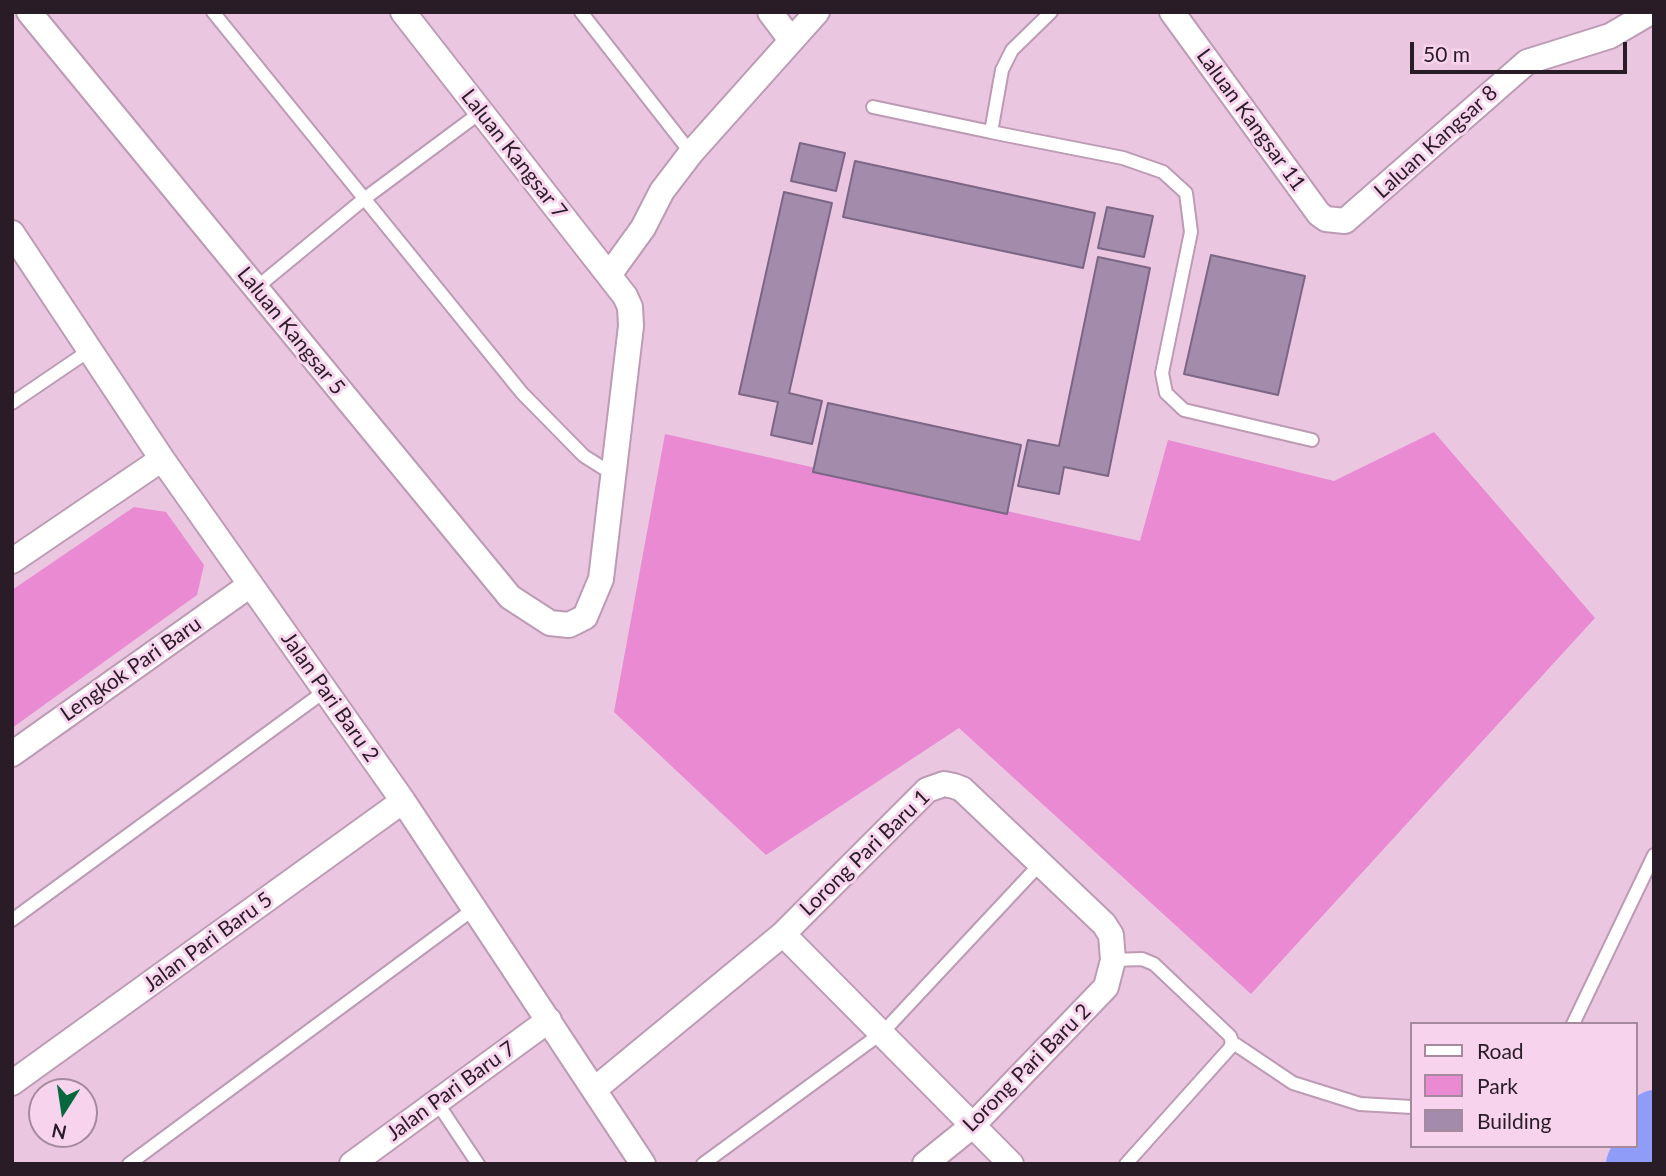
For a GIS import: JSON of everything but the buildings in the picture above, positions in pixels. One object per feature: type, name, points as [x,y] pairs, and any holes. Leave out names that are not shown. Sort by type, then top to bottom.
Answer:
[{"type":"street","name":"Laluan Kangsar 5","points":[[30,12],[510,597],[550,623],[569,625],[585,617],[601,579],[614,469]]},
{"type":"street","name":"Laluan Kangsar 7","points":[[403,12],[625,296],[631,326],[614,469]]},
{"type":"street","points":[[770,12],[791,40]]},
{"type":"street","points":[[609,275],[643,228],[662,191],[691,153],[817,12]]},
{"type":"street","name":"Laluan Kangsar 11","points":[[1172,12],[1319,214],[1335,220]]},
{"type":"street","name":"Laluan Kangsar 8","points":[[1335,220],[1353,216],[1527,62],[1610,36],[1651,12]]},
{"type":"street","name":"Jalan Pari Baru 2","points":[[14,238],[162,459],[403,801],[643,1164]]},
{"type":"street","points":[[12,561],[162,459]]},
{"type":"street","name":"Lengkok Pari Baru","points":[[12,754],[250,585]]},
{"type":"street","name":"Lorong Pari Baru 1","points":[[595,1089],[783,934],[934,786],[944,784],[962,789],[1104,924],[1111,935],[1113,960]]},
{"type":"street","name":"Jalan Pari Baru 5","points":[[12,1083],[403,801]]},
{"type":"street","points":[[783,934],[1011,1164]]},
{"type":"street","name":"Lorong Pari Baru 2","points":[[925,1164],[972,1126],[1106,987],[1113,960]]},
{"type":"street","name":"Jalan Pari Baru 7","points":[[352,1164],[550,1020]]},
{"type":"lane","points":[[214,12],[522,393],[584,456],[603,468],[614,469]]},
{"type":"lane","points":[[581,12],[691,153]]},
{"type":"lane","points":[[991,132],[1002,70],[1012,50],[1051,12]]},
{"type":"lane","points":[[873,107],[1122,158],[1163,172],[1186,193],[1191,232],[1162,373],[1166,393],[1184,410],[1312,440]]},
{"type":"lane","points":[[256,288],[364,199],[481,112]]},
{"type":"lane","points":[[12,403],[90,350]]},
{"type":"lane","points":[[12,920],[325,691]]},
{"type":"lane","points":[[1574,1022],[1654,855]]},
{"type":"lane","points":[[703,1164],[883,1032],[1041,863]]},
{"type":"lane","points":[[129,1164],[475,908]]},
{"type":"lane","points":[[1113,960],[1142,959],[1154,964],[1230,1036],[1232,1042],[1230,1048],[1126,1164]]},
{"type":"lane","points":[[1232,1042],[1293,1083],[1360,1104],[1410,1107]]},
{"type":"lane","points":[[436,1101],[478,1164]]},
{"type":"green space","points":[[1434,432],[1595,618],[1251,994],[959,728],[766,855],[614,712],[665,434],[1140,541],[1168,440],[1334,481]]},
{"type":"green space","points":[[134,507],[166,512],[204,565],[197,595],[12,728],[12,590]]},
{"type":"waterway","points":[[1632,1164],[1654,1116]]}]
